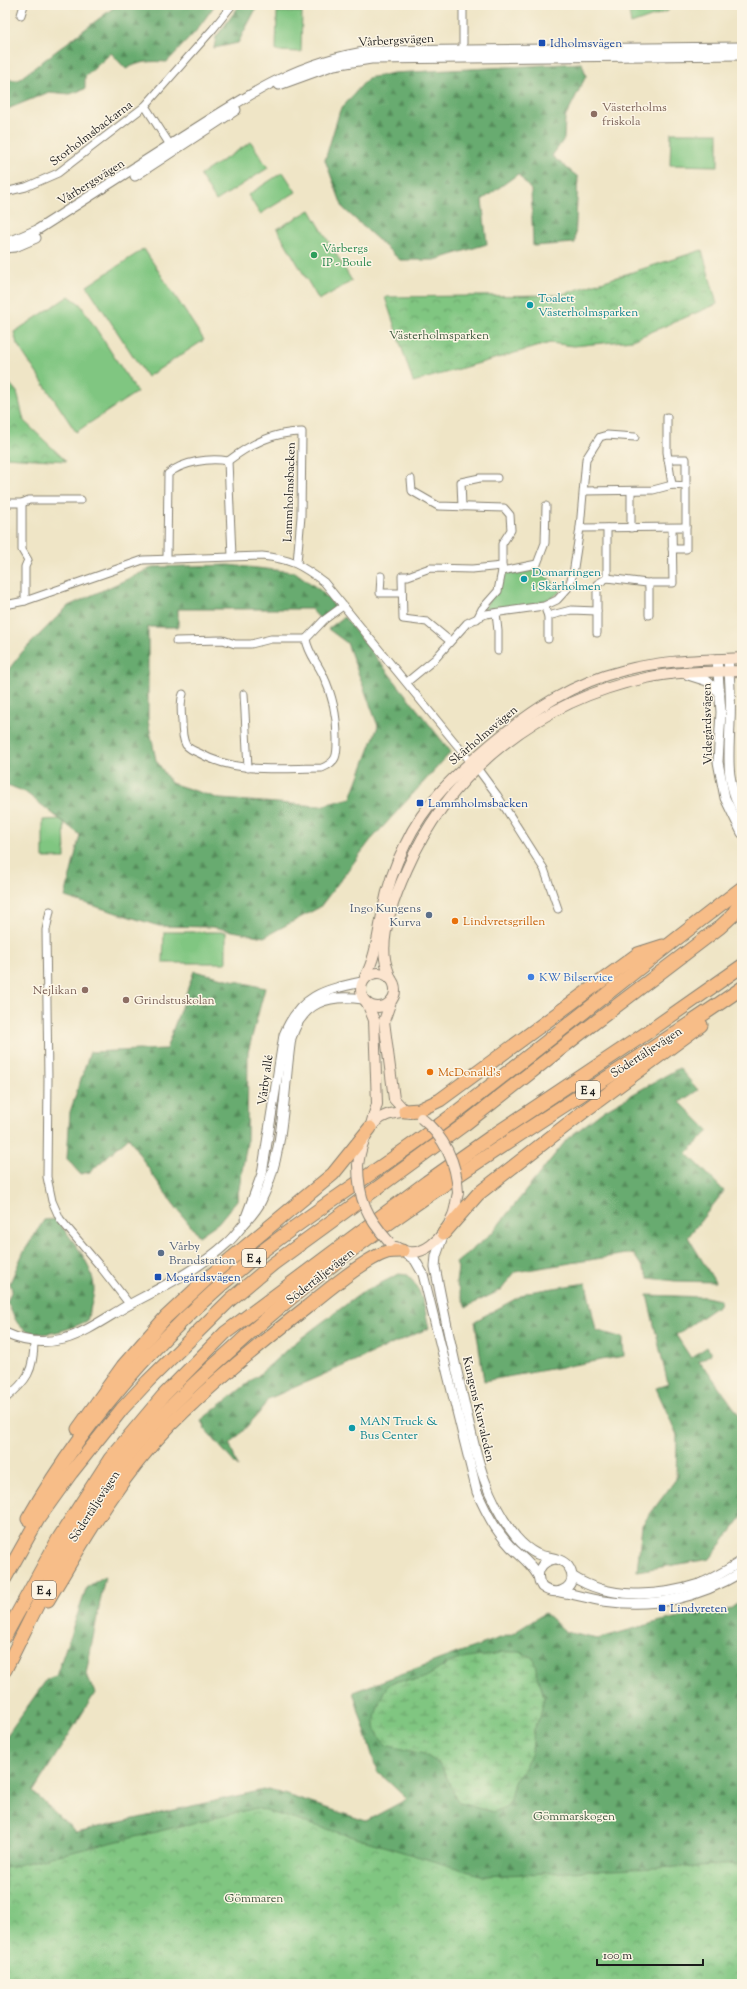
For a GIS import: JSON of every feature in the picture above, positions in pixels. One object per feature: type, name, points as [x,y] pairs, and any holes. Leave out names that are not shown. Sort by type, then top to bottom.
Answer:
[{"type":"highway","name":"E 4","points":[[5,1561],[53,1478],[81,1437],[135,1370],[170,1333],[217,1289],[280,1238],[449,1118],[742,888]]},
{"type":"highway","points":[[5,1578],[38,1519],[71,1474],[118,1415],[148,1381],[230,1300],[273,1264],[465,1124],[720,927],[732,916],[742,899]]},
{"type":"highway","points":[[405,1111],[419,1110],[440,1100],[638,954],[671,944]]},
{"type":"highway","points":[[5,1636],[59,1538],[110,1460],[163,1396],[225,1333],[427,1182],[702,995],[742,966]]},
{"type":"highway","name":"Södertäljevägen","points":[[6,1669],[51,1575],[86,1514],[132,1450],[184,1392],[262,1321],[370,1237],[492,1152],[742,988]]},
{"type":"highway","points":[[444,1234],[478,1194],[587,1109],[742,996]]},
{"type":"highway","points":[[53,1478],[89,1412],[123,1366],[144,1341],[166,1317],[208,1277],[333,1174],[370,1128]]},
{"type":"highway","points":[[6,1669],[76,1551],[109,1501],[170,1425],[265,1340],[331,1288],[374,1258],[387,1252],[402,1251]]},
{"type":"main road","name":"Skärholmsvägen","points":[[364,980],[374,957],[388,888],[405,844],[416,825],[439,793],[473,765],[525,716],[542,705],[586,682],[623,670],[649,665],[742,658]]},
{"type":"main road","name":"Skärholmsvägen","points":[[391,979],[385,958],[385,947],[391,914],[403,878],[430,825],[457,791],[473,765],[490,754],[515,734],[573,701],[622,684],[674,674],[742,671]]},
{"type":"main road","points":[[379,972],[391,979],[395,991],[384,1021],[394,1099],[405,1111],[421,1118],[430,1125],[444,1143],[456,1173],[458,1193],[454,1213],[444,1234],[428,1248],[415,1251],[402,1251],[389,1242],[376,1227],[362,1201],[359,1189],[358,1165],[363,1142],[370,1128],[377,1104],[374,1020],[360,988],[369,974],[379,972]]},
{"type":"main road","points":[[365,1001],[379,1007],[391,1001]]},
{"type":"main road","points":[[370,1128],[380,1118],[389,1113],[405,1111]]},
{"type":"street","points":[[21,15],[24,5]]},
{"type":"street","name":"Storholmsbackarna","points":[[5,192],[26,187],[58,173],[144,106],[213,29],[232,5]]},
{"type":"street","points":[[463,5],[463,53]]},
{"type":"street","name":"Vårbergsvägen","points":[[463,53],[742,47]]},
{"type":"street","name":"Vårbergsvägen","points":[[5,248],[15,247],[41,235],[250,94],[295,71],[345,55],[370,51],[742,55]]},
{"type":"street","name":"Storholmsbackarna","points":[[144,106],[172,148]]},
{"type":"street","name":"Vårbergsvägen","points":[[5,241],[20,238],[37,230],[172,148]]},
{"type":"street","points":[[667,417],[668,459],[672,485]]},
{"type":"street","name":"Lammholmsbacken","points":[[228,461],[248,446],[265,438],[289,432],[302,432],[301,516],[297,563]]},
{"type":"street","points":[[407,682],[435,658],[467,623],[486,614],[544,606],[556,600],[568,588],[573,574],[580,528],[586,459],[600,437],[607,435],[635,437]]},
{"type":"street","points":[[668,459],[686,460],[686,549],[672,549]]},
{"type":"street","points":[[167,557],[168,474],[173,470],[205,460],[228,461],[232,556]]},
{"type":"street","points":[[462,507],[461,482],[480,478],[497,478]]},
{"type":"street","points":[[412,479],[412,491],[438,506],[504,508],[510,515],[511,530],[502,544],[502,569],[498,591],[482,608],[476,619]]},
{"type":"street","points":[[584,491],[653,490],[672,485],[686,486]]},
{"type":"street","points":[[631,491],[631,528]]},
{"type":"street","points":[[5,503],[22,503],[29,500],[81,500]]},
{"type":"street","points":[[22,503],[22,550],[28,560],[25,567],[26,601]]},
{"type":"street","points":[[450,641],[428,622],[403,619],[402,576],[408,576],[430,568],[502,569],[537,564],[545,543],[546,506]]},
{"type":"street","points":[[580,528],[686,527]]},
{"type":"street","points":[[607,528],[607,578]]},
{"type":"street","points":[[597,633],[597,584],[607,578],[649,583],[673,583],[672,528]]},
{"type":"street","name":"Lammholmsbacken","points":[[5,605],[26,601],[143,560],[167,557],[270,556],[297,563],[324,582],[407,682],[497,795],[544,869],[558,909]]},
{"type":"street","points":[[381,576],[380,593],[402,593]]},
{"type":"street","points":[[649,583],[649,615]]},
{"type":"street","points":[[176,641],[223,640],[235,644],[251,644],[271,639],[306,639],[324,620],[343,606]]},
{"type":"street","points":[[544,606],[548,616],[548,639]]},
{"type":"street","points":[[548,616],[571,610],[597,611]]},
{"type":"street","points":[[496,613],[498,651]]},
{"type":"street","points":[[183,694],[181,699],[182,730],[185,743],[189,748],[213,761],[230,766],[248,768],[322,768],[332,764],[336,757],[337,748],[335,707],[325,680],[310,653],[306,639]]},
{"type":"street","name":"Videgårdsvägen","points":[[728,658],[728,763],[732,789],[742,813]]},
{"type":"street","name":"Videgårdsvägen","points":[[717,660],[721,712],[718,762],[721,779],[731,812],[742,833]]},
{"type":"street","points":[[674,674],[701,678],[714,686],[720,693]]},
{"type":"street","points":[[244,694],[248,768]]},
{"type":"street","points":[[50,911],[46,930],[48,1079],[47,1177],[52,1201],[60,1219],[99,1265],[130,1305]]},
{"type":"street","name":"Vårby allé","points":[[243,1225],[258,1190],[262,1174],[284,1035],[290,1020],[300,1007],[314,996],[329,989],[364,980]]},
{"type":"street","name":"Vårby allé","points":[[5,1333],[16,1338],[34,1341],[53,1341],[70,1337],[130,1305],[203,1263],[228,1243],[260,1203],[270,1180],[277,1152],[291,1038],[296,1024],[308,1011],[324,1000],[339,997],[365,1001]]},
{"type":"street","name":"Kungens Kurvaleden","points":[[444,1234],[436,1256],[436,1267],[452,1354],[480,1470],[488,1491],[516,1538],[537,1554],[555,1559]]},
{"type":"street","name":"Kungens Kurvaleden","points":[[402,1251],[415,1260],[423,1274],[477,1492],[488,1517],[497,1530],[509,1545],[529,1563],[538,1576]]},
{"type":"street","points":[[5,1400],[19,1388],[28,1377],[32,1365],[34,1341]]},
{"type":"street","points":[[742,1561],[700,1583],[673,1591],[628,1593],[605,1592],[584,1584],[572,1576],[566,1564],[555,1559],[545,1562],[539,1570],[538,1576],[542,1587],[553,1592],[560,1592],[602,1601],[651,1603],[678,1600],[703,1592],[742,1572]]},
{"type":"street","points":[[560,1592],[569,1585],[572,1576]]},
{"type":"green space","points":[[117,5],[215,5],[196,31],[167,62],[146,62],[136,64],[126,69],[111,53],[85,77],[85,89],[70,94],[49,92],[5,110],[5,75],[11,80],[18,80]]},
{"type":"green space","points":[[240,5],[258,5],[238,43],[214,48],[216,37]]},
{"type":"green space","points":[[628,5],[669,5],[668,11],[631,24]]},
{"type":"green space","points":[[277,12],[302,12],[301,52],[276,51]]},
{"type":"green space","points":[[582,63],[586,76],[565,118],[564,139],[552,156],[578,177],[575,243],[533,246],[531,190],[518,174],[482,200],[487,244],[435,260],[400,260],[343,208],[325,160],[340,110],[368,78],[393,73]]},
{"type":"green space","points":[[671,133],[718,133],[718,166],[670,165]]},
{"type":"green space","points":[[251,142],[268,168],[216,201],[200,175]]},
{"type":"green space","points":[[283,172],[296,192],[260,214],[248,195]]},
{"type":"green space","name":"Vårbergs IP - Boule","points":[[310,210],[352,281],[319,300],[277,229]]},
{"type":"green space","points":[[144,249],[204,340],[147,377],[87,286]]},
{"type":"green space","name":"Västerholmsparken","points":[[702,250],[717,304],[632,340],[574,346],[550,343],[413,382],[385,297],[560,295]]},
{"type":"green space","points":[[69,296],[80,304],[137,392],[76,432],[17,344],[14,332]]},
{"type":"green space","points":[[5,378],[17,392],[24,421],[66,461],[5,457]]},
{"type":"green space","points":[[228,565],[295,572],[321,591],[336,607],[320,619],[311,609],[178,609],[178,627],[148,627],[148,721],[156,760],[171,783],[220,799],[320,806],[351,798],[378,726],[347,643],[328,629],[344,617],[451,752],[370,841],[320,907],[264,937],[212,927],[159,926],[65,897],[80,835],[25,792],[5,784],[5,674],[23,651],[68,606],[154,567]]},
{"type":"green space","points":[[524,568],[537,568],[562,590],[545,600],[525,606],[483,610],[505,573]]},
{"type":"green space","points":[[64,819],[65,858],[43,858],[43,820]]},
{"type":"green space","points":[[164,932],[226,932],[226,963],[163,963]]},
{"type":"green space","points":[[194,971],[265,988],[248,1052],[247,1143],[237,1200],[218,1223],[199,1236],[162,1188],[129,1137],[90,1172],[80,1174],[67,1159],[70,1112],[90,1052],[166,1049]]},
{"type":"green space","points":[[679,1068],[698,1090],[680,1102],[709,1131],[687,1153],[724,1191],[688,1237],[715,1282],[675,1281],[649,1278],[633,1253],[515,1272],[501,1290],[466,1307],[456,1283],[458,1268],[456,1263],[492,1233],[568,1138],[605,1110]]},
{"type":"green space","points":[[56,1219],[75,1244],[86,1262],[91,1272],[94,1291],[87,1321],[54,1333],[36,1334],[21,1327],[15,1319],[7,1302],[12,1290],[10,1283],[23,1253],[44,1220]]},
{"type":"green space","points":[[399,1274],[407,1275],[420,1293],[429,1328],[268,1399],[260,1412],[230,1445],[238,1467],[205,1429],[201,1420],[260,1374],[292,1345],[363,1292]]},
{"type":"green space","points":[[586,1283],[596,1330],[623,1338],[624,1356],[484,1381],[475,1321],[528,1292]]},
{"type":"green space","points":[[647,1295],[706,1297],[720,1300],[719,1305],[676,1335],[691,1358],[707,1347],[711,1354],[698,1362],[707,1370],[742,1419],[742,1517],[710,1559],[637,1571],[642,1525],[676,1479],[677,1435],[656,1388],[668,1384]]},
{"type":"green space","name":"Gömmarskogen","points":[[105,1576],[86,1674],[95,1693],[33,1792],[76,1832],[268,1789],[366,1821],[407,1799],[377,1771],[353,1692],[512,1634],[545,1613],[566,1632],[597,1639],[661,1621],[699,1613],[717,1613],[730,1609],[742,1600],[742,1984],[5,1984],[5,1738],[47,1679],[56,1676],[87,1587]]},
{"type":"green space","points":[[503,1652],[520,1652],[533,1658],[544,1698],[540,1717],[534,1729],[532,1752],[523,1770],[514,1782],[509,1803],[503,1809],[493,1812],[460,1803],[456,1798],[442,1767],[424,1754],[385,1745],[377,1732],[375,1719],[377,1708],[382,1696],[387,1686],[393,1682],[422,1679],[452,1662]]},
{"type":"green space","name":"Gömmaren","points":[[256,1808],[483,1876],[742,1864],[742,1984],[5,1984],[5,1868]]},
{"type":"place","name":"Idholmsvägen","points":[[542,43]]},
{"type":"place","name":"Västerholms friskola","points":[[594,114]]},
{"type":"place","name":"Vårbergs IP - Boule","points":[[314,255]]},
{"type":"place","name":"Toalett Västerholmsparken","points":[[530,305]]},
{"type":"place","name":"Domarringen i Skärholmen","points":[[524,579]]},
{"type":"place","name":"Lammholmsbacken","points":[[420,803]]},
{"type":"place","name":"Ingo Kungens Kurva","points":[[429,915]]},
{"type":"place","name":"Lindvretsgrillen","points":[[455,921]]},
{"type":"place","name":"KW Bilservice","points":[[531,977]]},
{"type":"place","name":"Nejlikan","points":[[85,990]]},
{"type":"place","name":"Grindstuskolan","points":[[126,1000]]},
{"type":"place","name":"McDonald's","points":[[430,1072]]},
{"type":"place","name":"Vårby Brandstation","points":[[161,1253]]},
{"type":"place","name":"Mogårdsvägen","points":[[158,1277]]},
{"type":"place","name":"MAN Truck & Bus Center","points":[[352,1428]]},
{"type":"place","name":"Lindvreten","points":[[662,1608]]}]
